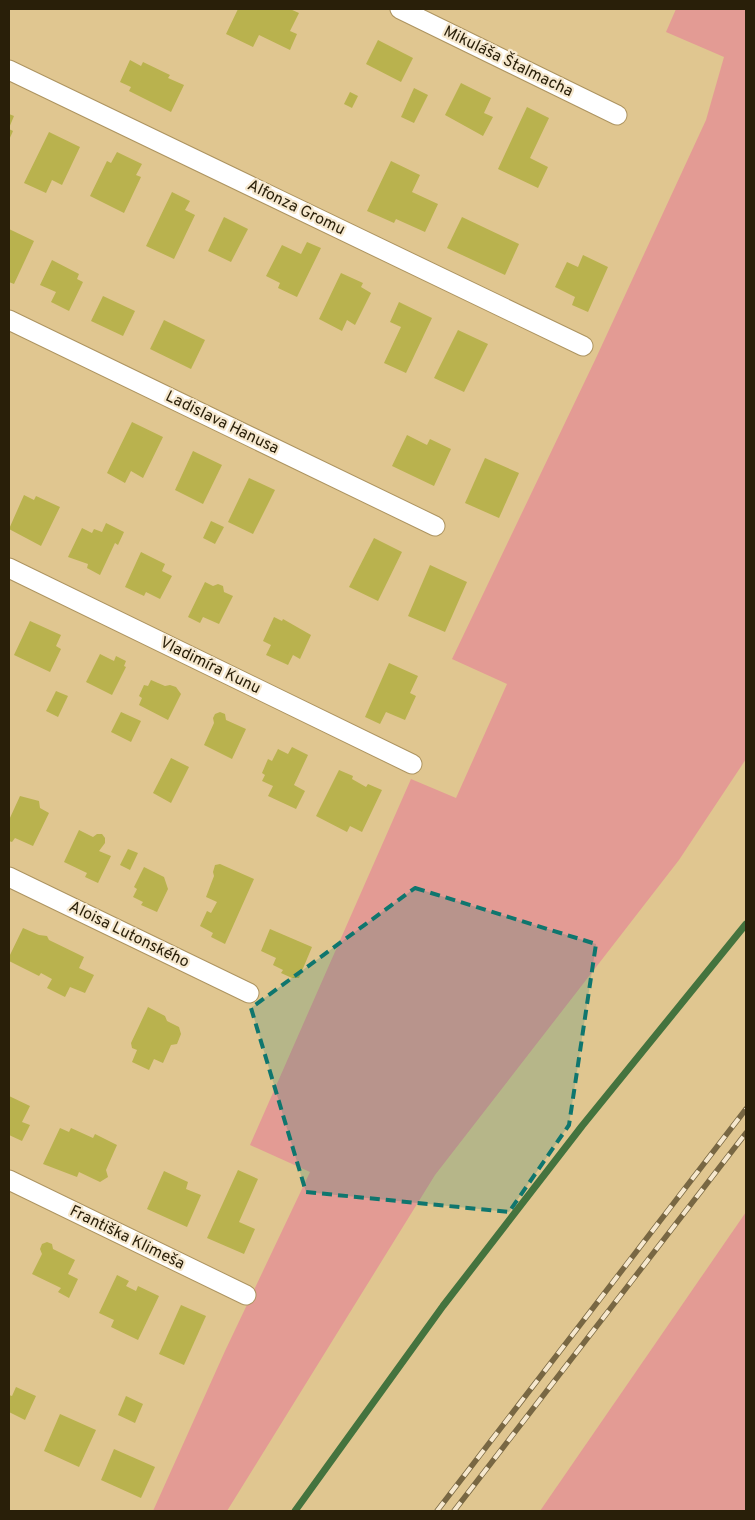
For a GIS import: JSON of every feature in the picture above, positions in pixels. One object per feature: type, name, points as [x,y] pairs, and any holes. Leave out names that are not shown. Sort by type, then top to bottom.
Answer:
[{"type":"street","name":"Mikuláša Štalmacha","points":[[400,9],[617,115]]},
{"type":"street","name":"Alfonza Gromu","points":[[9,70],[583,346]]},
{"type":"street","name":"Ladislava Hanusa","points":[[9,320],[435,526]]},
{"type":"street","name":"Vladimíra Kunu","points":[[9,568],[412,764]]},
{"type":"street","name":"Aloisa Lutonského","points":[[9,877],[249,993]]},
{"type":"street","name":"Františka Klimeša","points":[[9,1180],[246,1295]]},
{"type":"highlighted area","points":[[415,888],[596,944],[569,1125],[509,1212],[306,1192],[251,1008]]},
{"type":"shaded area","points":[[676,9],[746,9],[746,759],[679,860],[435,1175],[227,1511],[153,1511],[225,1351],[310,1172],[250,1145],[411,779],[456,798],[507,684],[452,659],[596,358],[706,120],[724,57],[666,32]]},
{"type":"shaded area","points":[[746,1212],[746,1511],[540,1511]]},
{"type":"building","points":[[238,9],[290,9],[299,13],[290,31],[297,34],[290,50],[259,35],[253,47],[226,34]]},
{"type":"building","points":[[378,40],[413,58],[401,82],[366,64]]},
{"type":"building","points":[[130,60],[141,66],[143,62],[170,75],[168,78],[184,85],[171,112],[129,91],[131,87],[120,82]]},
{"type":"building","points":[[461,83],[491,98],[484,113],[493,117],[483,136],[445,115]]},
{"type":"building","points":[[414,88],[428,95],[414,123],[401,117]]},
{"type":"building","points":[[350,92],[358,96],[352,108],[344,104]]},
{"type":"building","points":[[527,107],[549,118],[530,158],[548,167],[538,188],[498,169]]},
{"type":"building","points":[[9,114],[14,116],[9,128]]},
{"type":"building","points":[[9,129],[13,131],[9,140]]},
{"type":"building","points":[[49,132],[80,147],[62,185],[52,180],[46,193],[24,183]]},
{"type":"building","points":[[117,152],[142,164],[136,175],[141,177],[124,213],[90,196],[107,161],[111,163]]},
{"type":"building","points":[[391,161],[420,175],[412,192],[438,204],[425,232],[396,219],[394,223],[367,211]]},
{"type":"building","points":[[172,192],[190,201],[185,210],[195,215],[174,259],[146,246]]},
{"type":"building","points":[[224,217],[248,229],[231,262],[208,251]]},
{"type":"building","points":[[462,217],[519,244],[505,275],[447,248]]},
{"type":"building","points":[[9,229],[34,241],[14,284],[9,282]]},
{"type":"building","points":[[307,242],[321,248],[297,297],[278,288],[280,283],[266,276],[282,245],[301,254]]},
{"type":"building","points":[[583,255],[608,267],[588,312],[572,305],[575,297],[555,287],[567,262],[578,267]]},
{"type":"building","points":[[52,260],[79,274],[77,279],[83,282],[69,311],[51,302],[56,292],[40,285]]},
{"type":"building","points":[[341,273],[363,283],[361,287],[371,293],[355,325],[347,320],[342,331],[319,319]]},
{"type":"building","points":[[103,296],[135,311],[123,336],[91,321]]},
{"type":"building","points":[[399,302],[432,318],[406,373],[384,363],[401,327],[390,322]]},
{"type":"building","points":[[164,320],[205,340],[191,369],[150,349]]},
{"type":"building","points":[[458,330],[488,344],[464,392],[434,378]]},
{"type":"building","points":[[132,422],[163,437],[143,478],[131,471],[125,483],[107,473]]},
{"type":"building","points":[[407,435],[427,445],[430,439],[451,449],[434,486],[392,466]]},
{"type":"building","points":[[193,451],[222,465],[203,504],[175,490]]},
{"type":"building","points":[[485,458],[519,473],[499,518],[465,503]]},
{"type":"building","points":[[249,478],[275,490],[253,534],[228,522]]},
{"type":"building","points":[[24,495],[34,500],[36,496],[60,507],[41,546],[9,529]]},
{"type":"building","points":[[211,521],[224,527],[215,544],[203,538]]},
{"type":"building","points":[[106,523],[124,532],[118,545],[115,543],[100,575],[87,568],[88,564],[68,557],[82,528],[92,533],[94,529],[102,532]]},
{"type":"building","points":[[374,538],[402,552],[378,601],[349,587]]},
{"type":"building","points":[[141,552],[165,564],[162,571],[172,576],[160,599],[146,592],[144,596],[125,587]]},
{"type":"building","points":[[430,565],[467,582],[445,632],[408,616]]},
{"type":"building","points":[[205,582],[213,586],[218,584],[223,586],[224,592],[233,596],[219,624],[203,617],[200,623],[188,617]]},
{"type":"building","points":[[274,617],[282,621],[283,619],[311,635],[300,659],[293,655],[288,665],[266,655],[271,645],[263,641]]},
{"type":"building","points":[[30,621],[61,635],[56,646],[61,649],[50,672],[14,655]]},
{"type":"building","points":[[100,654],[114,661],[116,656],[126,661],[124,666],[126,667],[112,695],[86,682]]},
{"type":"building","points":[[389,663],[418,676],[410,693],[416,696],[405,720],[386,712],[380,724],[365,717]]},
{"type":"building","points":[[151,680],[165,686],[176,687],[181,694],[168,720],[139,705],[142,698],[139,696],[144,685],[148,686]]},
{"type":"building","points":[[56,691],[68,696],[58,717],[46,711]]},
{"type":"building","points":[[121,712],[141,721],[131,742],[111,732]]},
{"type":"building","points":[[220,712],[225,714],[226,720],[246,729],[232,759],[204,745],[214,723],[213,718],[215,714]]},
{"type":"building","points":[[292,747],[308,755],[294,785],[305,791],[296,809],[268,796],[273,786],[262,781],[265,775],[262,773],[268,759],[272,761],[278,749],[288,754]]},
{"type":"building","points":[[171,758],[189,767],[171,803],[153,793]]},
{"type":"building","points":[[339,770],[353,776],[352,779],[366,787],[368,784],[382,790],[362,832],[350,826],[347,832],[316,816]]},
{"type":"building","points":[[20,796],[39,801],[40,808],[49,813],[33,846],[15,838],[12,842],[9,841],[9,820]]},
{"type":"building","points":[[79,830],[93,837],[97,834],[102,834],[105,838],[105,843],[99,851],[111,856],[98,883],[85,877],[87,873],[64,862]]},
{"type":"building","points":[[128,849],[138,853],[130,870],[120,865]]},
{"type":"building","points":[[220,864],[254,879],[225,944],[211,937],[213,933],[200,926],[207,911],[211,913],[217,902],[206,897],[214,876],[215,865]]},
{"type":"building","points":[[144,867],[164,877],[168,889],[157,912],[141,905],[143,902],[133,897],[137,889],[134,887]]},
{"type":"building","points":[[23,928],[39,935],[47,936],[49,940],[84,957],[79,968],[94,975],[85,993],[70,987],[65,997],[47,988],[52,979],[41,973],[39,976],[9,961],[9,957]]},
{"type":"building","points":[[270,929],[312,947],[299,978],[292,978],[281,973],[283,970],[273,965],[276,958],[261,951]]},
{"type":"building","points":[[148,1007],[165,1016],[167,1021],[179,1027],[181,1034],[177,1044],[171,1045],[163,1063],[154,1059],[149,1070],[132,1062],[137,1050],[132,1048],[131,1043]]},
{"type":"building","points":[[9,1096],[30,1106],[22,1122],[30,1125],[22,1141],[9,1135]]},
{"type":"building","points":[[60,1128],[69,1132],[71,1128],[93,1138],[95,1134],[117,1145],[106,1170],[108,1177],[100,1182],[79,1172],[77,1177],[43,1164]]},
{"type":"building","points":[[238,1170],[258,1179],[239,1222],[255,1229],[244,1254],[207,1238]]},
{"type":"building","points":[[164,1171],[188,1182],[186,1189],[201,1195],[187,1227],[147,1209]]},
{"type":"building","points":[[47,1242],[52,1244],[53,1249],[75,1260],[68,1274],[78,1279],[69,1298],[58,1292],[61,1288],[32,1274],[42,1254],[40,1249],[42,1244]]},
{"type":"building","points":[[117,1275],[129,1281],[126,1286],[136,1291],[138,1286],[159,1296],[138,1340],[111,1327],[114,1320],[99,1313]]},
{"type":"building","points":[[181,1305],[206,1316],[184,1365],[159,1354]]},
{"type":"building","points":[[16,1387],[36,1396],[25,1420],[9,1412],[9,1395],[12,1396]]},
{"type":"building","points":[[126,1396],[143,1404],[135,1423],[118,1415]]},
{"type":"building","points":[[60,1414],[96,1430],[79,1467],[44,1451]]},
{"type":"building","points":[[114,1449],[155,1467],[141,1498],[101,1480]]},
{"type":"waterway","points":[[295,1511],[443,1306],[582,1126],[746,924]]},
{"type":"railway","points":[[437,1511],[746,1109]]},
{"type":"railway","points":[[454,1511],[746,1133]]}]
